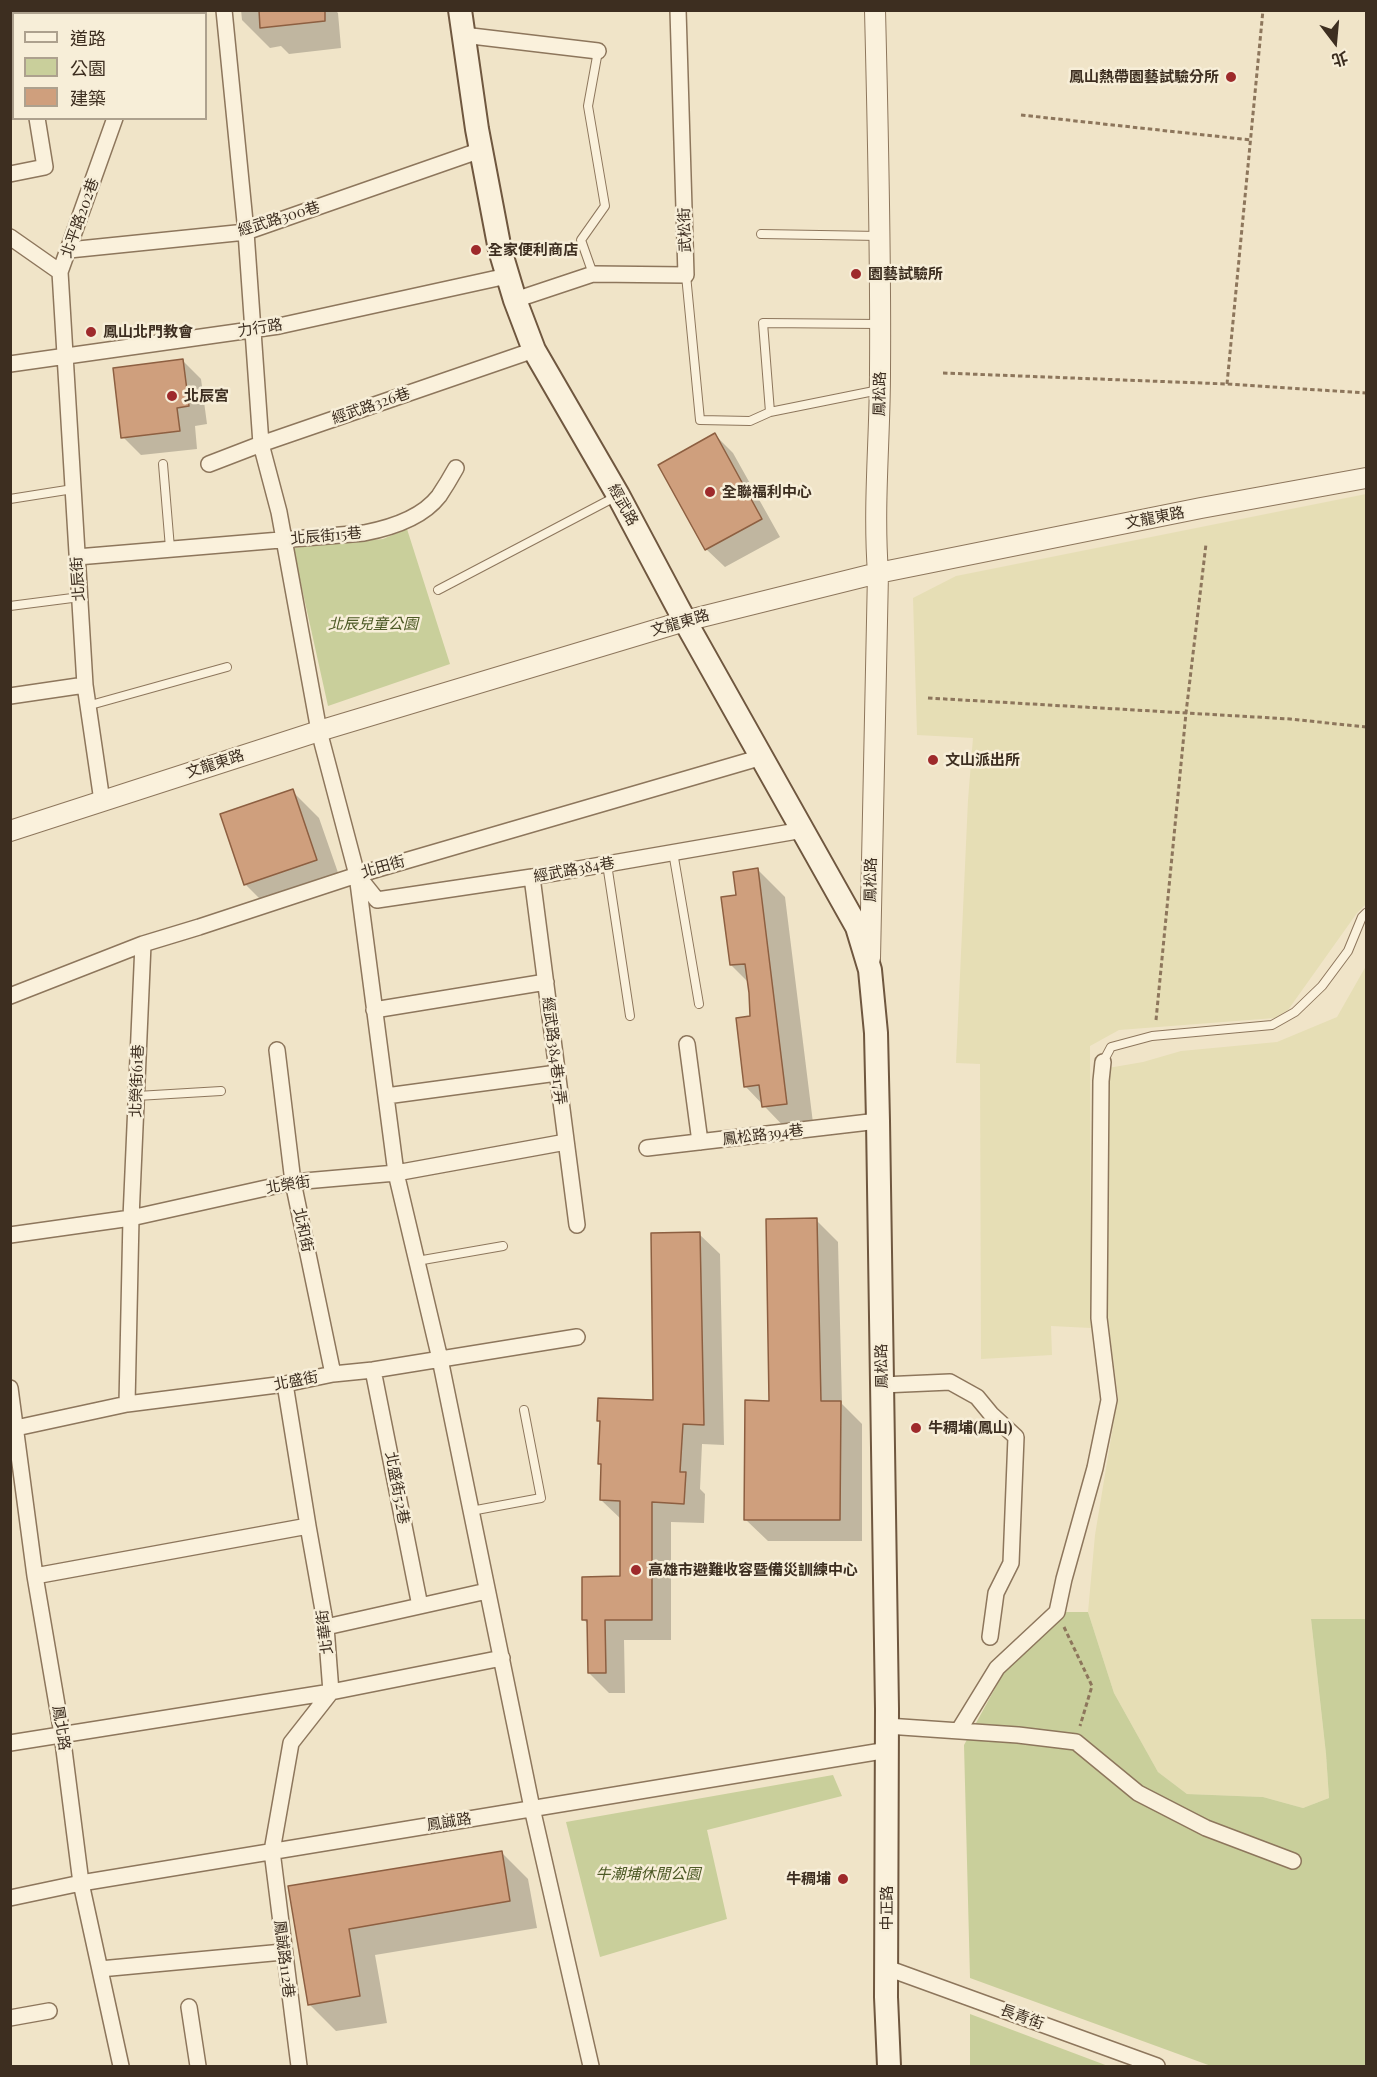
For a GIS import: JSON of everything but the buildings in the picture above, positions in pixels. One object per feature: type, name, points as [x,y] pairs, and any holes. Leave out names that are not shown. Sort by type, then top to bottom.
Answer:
[{"type":"main road","name":"經武路","points":[[460,10],[481,150],[507,276],[534,350],[618,495],[685,621],[857,927],[870,970]]},
{"type":"main road","name":"鳳松路","points":[[870,970],[876,1033],[888,1750]]},
{"type":"main road","name":"中正路","points":[[888,1750],[888,2067]]},
{"type":"street","points":[[224,10],[246,232],[261,444],[285,540],[319,731],[357,875],[396,1173],[440,1359],[532,1808],[591,2067]]},
{"type":"street","name":"武松街","points":[[515,300],[593,274],[686,275],[678,10]]},
{"type":"street","name":"鳳松路","points":[[870,970],[880,389],[880,236],[875,10]]},
{"type":"street","points":[[463,34],[597,51]]},
{"type":"street","points":[[10,174],[45,167],[37,120]]},
{"type":"street","name":"北平路202巷","points":[[65,357],[60,272],[115,120]]},
{"type":"street","name":"經武路300巷","points":[[69,250],[246,232],[481,150]]},
{"type":"street","points":[[10,237],[60,272]]},
{"type":"street","name":"力行路","points":[[10,364],[291,323],[507,276]]},
{"type":"street","name":"經武路326巷","points":[[209,464],[534,350]]},
{"type":"street","name":"北辰街","points":[[65,357],[85,685],[102,801]]},
{"type":"street","name":"北辰街15巷","points":[[77,556],[285,540],[386,529],[414,516],[438,498],[456,468]]},
{"type":"street","name":"文龍東路","points":[[10,831],[319,731],[685,621],[878,573],[1201,508],[1366,478]]},
{"type":"street","points":[[10,696],[85,685]]},
{"type":"street","name":"北田街","points":[[10,996],[143,944],[357,875],[762,757]]},
{"type":"street","name":"經武路384巷","points":[[357,875],[377,900],[532,877],[802,830]]},
{"type":"street","name":"經武路384巷17弄","points":[[532,877],[577,1225]]},
{"type":"street","name":"北榮街61巷","points":[[127,1404],[131,1218],[143,944]]},
{"type":"street","points":[[374,1010],[546,982]]},
{"type":"street","points":[[687,1044],[700,1142]]},
{"type":"street","name":"北和街","points":[[277,1050],[293,1182],[333,1374]]},
{"type":"street","points":[[959,1730],[997,1668],[1057,1612],[1095,1468],[1109,1400],[1099,1318],[1102,1062]]},
{"type":"street","points":[[386,1096],[557,1073]]},
{"type":"street","name":"鳳松路394巷","points":[[647,1148],[878,1121]]},
{"type":"street","name":"北榮街","points":[[10,1235],[131,1218],[293,1182],[396,1173],[566,1142]]},
{"type":"street","name":"北盛街","points":[[16,1428],[127,1404],[285,1384],[333,1374],[374,1370],[577,1337]]},
{"type":"street","name":"北盛街52巷","points":[[374,1370],[420,1606]]},
{"type":"street","points":[[882,1385],[950,1382],[977,1397],[991,1414],[1016,1437],[1011,1563],[996,1593],[990,1637]]},
{"type":"street","name":"北華街","points":[[285,1384],[326,1627],[332,1692]]},
{"type":"street","name":"鳳北路","points":[[10,1388],[35,1576],[62,1734],[81,1882],[121,2067]]},
{"type":"street","points":[[35,1576],[308,1526]]},
{"type":"street","points":[[326,1627],[487,1591]]},
{"type":"street","points":[[10,1743],[332,1692],[502,1658]]},
{"type":"street","name":"鳳誠路112巷","points":[[299,2067],[272,1851],[291,1743],[332,1692]]},
{"type":"street","points":[[887,1726],[959,1730],[1076,1742],[1138,1793],[1206,1828],[1293,1861]]},
{"type":"street","name":"鳳誠路","points":[[10,1898],[81,1882],[888,1750]]},
{"type":"street","points":[[100,1969],[283,1952]]},
{"type":"street","name":"長青街","points":[[887,1968],[1157,2067]]},
{"type":"street","points":[[189,2007],[198,2067]]},
{"type":"street","points":[[10,2018],[48,2011]]},
{"type":"lane","points":[[593,274],[581,240],[605,206],[588,106],[597,51]]},
{"type":"lane","points":[[761,234],[880,236]]},
{"type":"lane","points":[[686,275],[699,420],[750,421],[770,412],[880,389]]},
{"type":"lane","points":[[770,412],[763,323],[880,324]]},
{"type":"lane","points":[[163,465],[170,548]]},
{"type":"lane","points":[[10,499],[73,489]]},
{"type":"lane","points":[[438,590],[618,495]]},
{"type":"lane","points":[[10,606],[80,597]]},
{"type":"lane","points":[[87,706],[227,667]]},
{"type":"lane","points":[[673,852],[699,1004]]},
{"type":"lane","points":[[607,864],[630,1016]]},
{"type":"lane","points":[[1102,1062],[1111,1047],[1152,1036],[1272,1024],[1295,1012],[1322,986],[1348,951],[1362,916],[1366,913]]},
{"type":"lane","points":[[137,1096],[221,1091]]},
{"type":"lane","points":[[417,1261],[502,1245]]},
{"type":"lane","points":[[471,1511],[541,1498],[524,1410]]},
{"type":"path","points":[[1227,384],[1263,10]]},
{"type":"path","points":[[1022,115],[1251,140]]},
{"type":"path","points":[[943,373],[1227,384],[1366,393]]},
{"type":"path","points":[[1156,1020],[1186,713],[1206,544]]},
{"type":"path","points":[[928,698],[1290,719],[1366,727]]},
{"type":"path","points":[[1057,1612],[1092,1686],[1076,1742]]},
{"type":"shaded area","points":[[1366,494],[1366,904],[1357,913],[1288,1010],[1275,1018],[1119,1030],[1090,1046],[1091,1328],[1051,1326],[1052,1355],[981,1359],[980,1064],[956,1063],[973,738],[917,735],[913,598],[956,576]]},
{"type":"shaded area","points":[[1366,966],[1366,1619],[1311,1619],[1329,1798],[1303,1808],[1263,1797],[1187,1794],[1158,1772],[1114,1693],[1088,1612],[1095,1535],[1118,1396],[1106,1306],[1108,1068],[1143,1062],[1181,1051],[1277,1042],[1337,1017]]},
{"type":"green space","name":"北辰兒童公園","points":[[407,529],[450,664],[328,706],[293,548],[383,539]]},
{"type":"green space","points":[[1064,1612],[1088,1612],[1114,1693],[1158,1772],[1187,1794],[1263,1797],[1303,1808],[1329,1798],[1311,1619],[1366,1619],[1366,2066],[1211,2066],[970,1978],[964,1745],[1010,1661]]},
{"type":"green space","name":"牛潮埔休閒公園","points":[[833,1775],[842,1796],[707,1830],[727,1919],[600,1957],[566,1822]]},
{"type":"green space","points":[[970,2014],[1108,2066],[970,2066]]},
{"type":"place","name":"鳳山熱帶園藝試驗分所","points":[[1231,77]]},
{"type":"place","name":"全家便利商店","points":[[476,250]]},
{"type":"place","name":"園藝試驗所","points":[[856,274]]},
{"type":"place","name":"鳳山北門教會","points":[[91,332]]},
{"type":"place","name":"北辰宮","points":[[172,396]]},
{"type":"place","name":"全聯福利中心","points":[[710,492]]},
{"type":"place","name":"文山派出所","points":[[933,760]]},
{"type":"place","name":"牛稠埔(鳳山)","points":[[916,1428]]},
{"type":"place","name":"高雄市避難收容暨備災訓練中心","points":[[636,1570]]},
{"type":"place","name":"牛稠埔","points":[[843,1879]]}]
